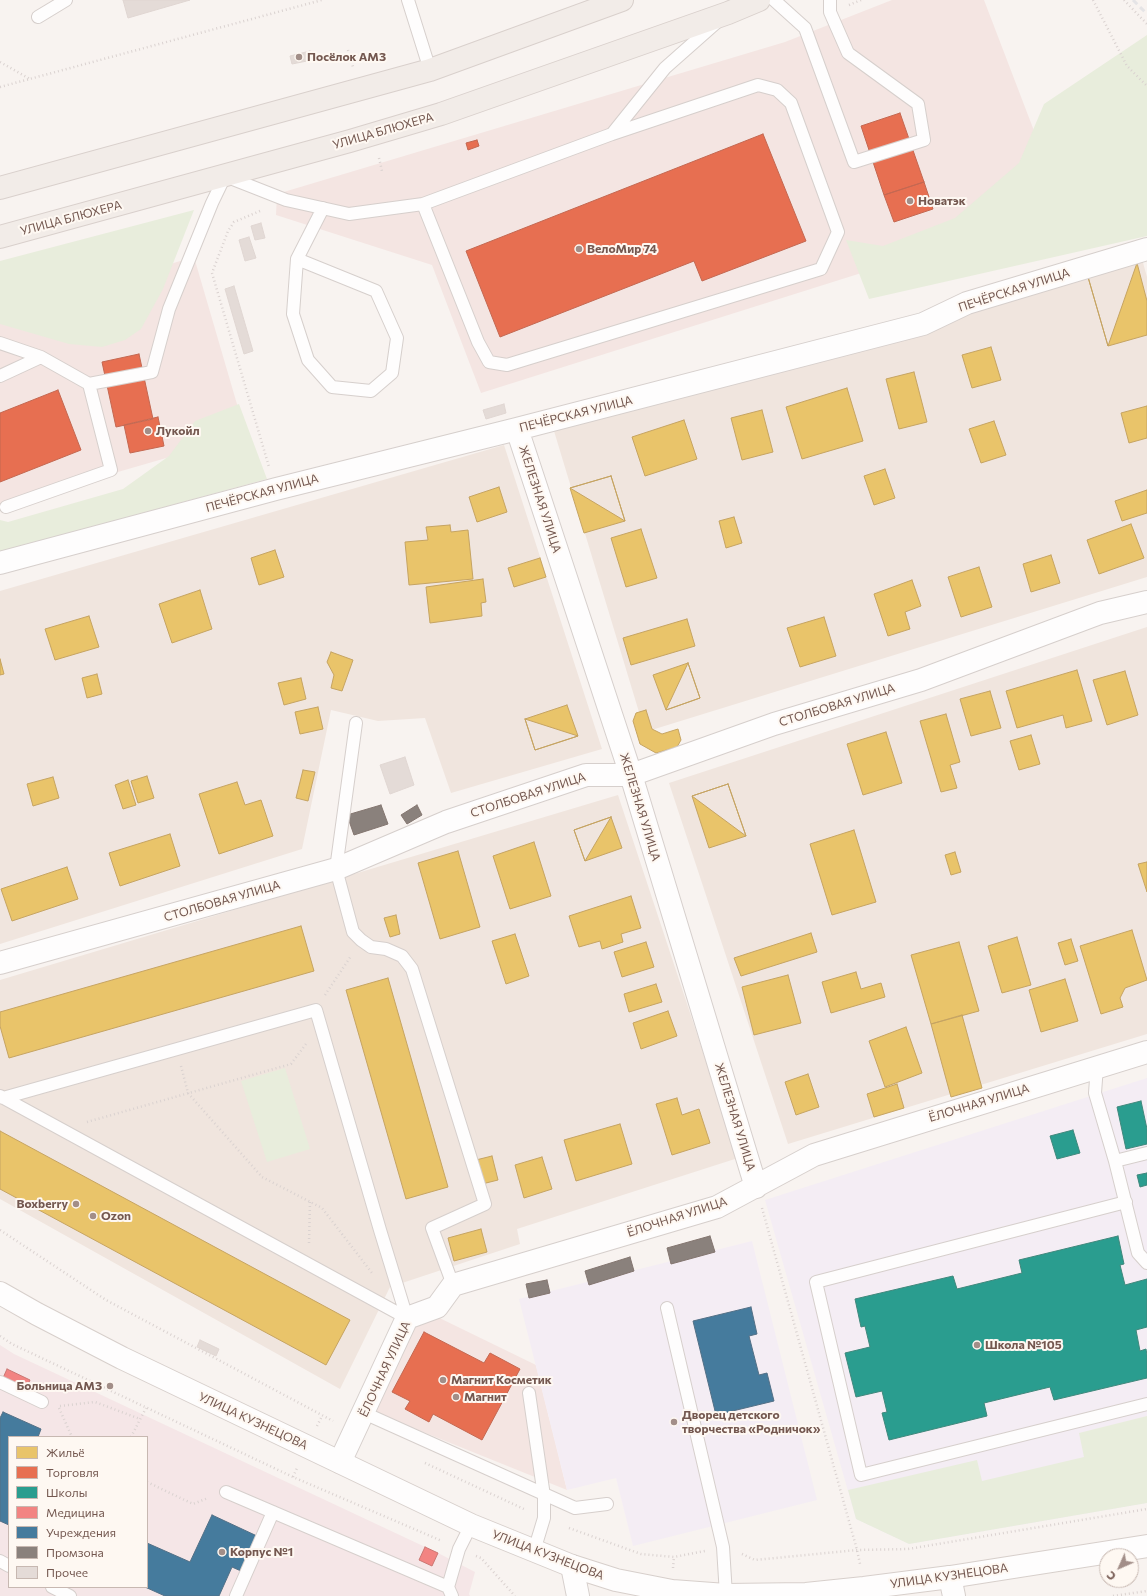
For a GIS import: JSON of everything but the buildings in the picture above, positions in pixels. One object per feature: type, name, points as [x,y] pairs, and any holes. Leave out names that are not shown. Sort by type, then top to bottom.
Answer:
[{"type":"main road","points":[[0,188],[430,70],[622,0]]},
{"type":"main road","name":"УЛИЦА БЛЮХЕРА","points":[[0,237],[225,176],[441,114],[728,13],[759,0]]},
{"type":"street","name":"ПЕЧЁРСКАЯ УЛИЦА","points":[[0,563],[276,489],[517,429],[922,324],[967,303],[1147,249]]},
{"type":"street","name":"ЖЕЛЕЗНАЯ УЛИЦА","points":[[517,429],[631,775],[756,1187]]},
{"type":"street","name":"СТОЛБОВАЯ УЛИЦА","points":[[0,963],[336,869],[446,822],[586,775],[631,775],[774,724],[921,680],[1100,613],[1147,602]]},
{"type":"street","name":"ЁЛОЧНАЯ УЛИЦА","points":[[340,1462],[407,1318],[436,1307],[453,1285],[717,1207],[814,1155],[1097,1066],[1147,1052]]},
{"type":"street","name":"УЛИЦА КУЗНЕЦОВА","points":[[0,1293],[122,1358],[471,1525],[572,1566],[616,1580],[665,1590],[726,1595],[806,1594],[864,1588],[952,1586],[1147,1546]]},
{"type":"street","points":[[572,1566],[578,1596]]},
{"type":"lane","points":[[38,17],[66,0]]},
{"type":"lane","points":[[408,0],[430,70]]},
{"type":"lane","points":[[774,0],[804,28],[854,162],[924,140],[918,104],[848,53],[830,12],[830,0]]},
{"type":"lane","points":[[612,134],[665,68],[728,13]]},
{"type":"lane","points":[[0,343],[41,357],[89,384],[152,372],[169,309],[212,203],[225,176],[286,200],[349,214],[423,204],[612,134],[758,85],[777,90],[791,103],[838,232],[821,269],[507,365],[489,362],[478,342],[423,204]]},
{"type":"lane","points":[[297,259],[376,291],[397,338],[392,373],[371,391],[332,387],[308,360],[293,314],[297,259],[324,208]]},
{"type":"lane","points":[[0,376],[41,357]]},
{"type":"lane","points":[[6,507],[111,470],[89,384]]},
{"type":"lane","points":[[356,723],[336,869],[353,932],[360,940],[371,947],[386,949],[402,956],[412,969],[484,1204],[432,1228],[453,1285]]},
{"type":"lane","points":[[2,1097],[316,1010],[407,1318]]},
{"type":"lane","points":[[1097,1066],[1095,1093],[1115,1161],[1138,1253],[1147,1263]]},
{"type":"lane","points":[[2,1097],[407,1318]]},
{"type":"lane","points":[[1115,1161],[1147,1153]]},
{"type":"lane","points":[[1126,1202],[816,1282],[861,1475],[1147,1404]]},
{"type":"lane","points":[[667,1308],[723,1547],[726,1595]]},
{"type":"lane","points":[[0,1382],[42,1402]]},
{"type":"lane","points":[[529,1393],[544,1496],[544,1518],[534,1551]]},
{"type":"lane","points":[[364,1413],[544,1496],[575,1508],[607,1504]]},
{"type":"lane","points":[[226,1492],[450,1591],[459,1549],[471,1525]]},
{"type":"lane","points":[[236,1596],[274,1512]]},
{"type":"lane","points":[[54,1588],[70,1596]]},
{"type":"path","points":[[0,87],[31,80],[322,0]]},
{"type":"path","points":[[1093,0],[1127,66],[1147,86]]},
{"type":"path","points":[[1124,0],[1147,24]]},
{"type":"path","points":[[0,62],[31,80]]},
{"type":"path","points":[[276,489],[212,273],[228,231],[234,222],[286,200]]},
{"type":"path","points":[[316,1010],[360,940]]},
{"type":"path","points":[[62,1130],[291,1064],[320,1025]]},
{"type":"path","points":[[176,1049],[188,1093],[262,1177],[322,1208],[374,1275]]},
{"type":"path","points":[[756,1187],[857,1550],[864,1588]]},
{"type":"path","points":[[308,1263],[310,1202]]},
{"type":"path","points":[[0,1336],[12,1344],[293,1477],[482,1558],[515,1596]]},
{"type":"path","points":[[42,1402],[59,1406],[95,1402],[140,1419]]},
{"type":"path","points":[[59,1406],[72,1436]]},
{"type":"path","points":[[132,1436],[146,1408]]},
{"type":"path","points":[[148,1482],[193,1504],[226,1492]]},
{"type":"path","points":[[1113,1596],[1147,1591]]},
{"type":"shaded area","points":[[892,0],[984,0],[1062,204],[874,269],[481,393],[432,265],[276,215],[277,194],[785,42]]},
{"type":"shaded area","points":[[194,257],[246,435],[0,506],[0,314]]},
{"type":"shaded area","points":[[1142,259],[1147,277],[1147,577],[645,732],[554,431]]},
{"type":"shaded area","points":[[504,445],[602,749],[451,793],[425,718],[378,721],[331,710],[302,849],[0,944],[0,591]]},
{"type":"shaded area","points":[[1147,627],[1147,1034],[788,1144],[669,783]]},
{"type":"shaded area","points":[[618,795],[738,1158],[517,1229],[520,1244],[390,1287],[340,1389],[0,1199],[0,980]]},
{"type":"shaded area","name":"Школа №105","points":[[1147,1078],[1147,1503],[909,1544],[856,1519],[765,1200]]},
{"type":"shaded area","name":"Дворец детского творчества «Родничок»","points":[[752,1241],[817,1500],[633,1546],[616,1478],[567,1490],[519,1299]]},
{"type":"shaded area","points":[[421,1309],[536,1365],[567,1490],[371,1411]]},
{"type":"shaded area","points":[[0,1345],[14,1354],[438,1553],[475,1572],[469,1594],[470,1596],[0,1596]]},
{"type":"green space","points":[[1147,35],[1147,236],[869,299],[846,240],[883,246],[955,218],[1019,163],[1044,104]]},
{"type":"green space","points":[[194,210],[163,289],[141,329],[125,340],[102,347],[69,344],[0,324],[0,261]]},
{"type":"green space","points":[[239,404],[267,479],[0,552],[0,520],[8,522],[123,489],[169,456],[195,421]]},
{"type":"green space","points":[[285,1068],[310,1149],[267,1162],[241,1081]]},
{"type":"green space","points":[[1147,1416],[1147,1503],[909,1544],[856,1519],[848,1490],[977,1460],[982,1481],[1084,1457],[1079,1433]]},
{"type":"railway","points":[[1133,0],[1147,14]]},
{"type":"place","name":"Посёлок АМЗ","points":[[299,57]]},
{"type":"place","name":"Новатэк","points":[[910,201]]},
{"type":"place","name":"ВелоМир 74","points":[[579,249]]},
{"type":"place","name":"Лукойл","points":[[148,431]]},
{"type":"place","name":"Boxberry","points":[[76,1204]]},
{"type":"place","name":"Ozon","points":[[93,1216]]},
{"type":"place","name":"Школа №105","points":[[977,1345]]},
{"type":"place","name":"Магнит Косметик","points":[[443,1380]]},
{"type":"place","name":"Больница АМЗ","points":[[110,1386]]},
{"type":"place","name":"Магнит","points":[[456,1397]]},
{"type":"place","name":"Дворец детского творчества «Родничок»","points":[[674,1422]]},
{"type":"place","name":"Корпус №1","points":[[222,1552]]}]
